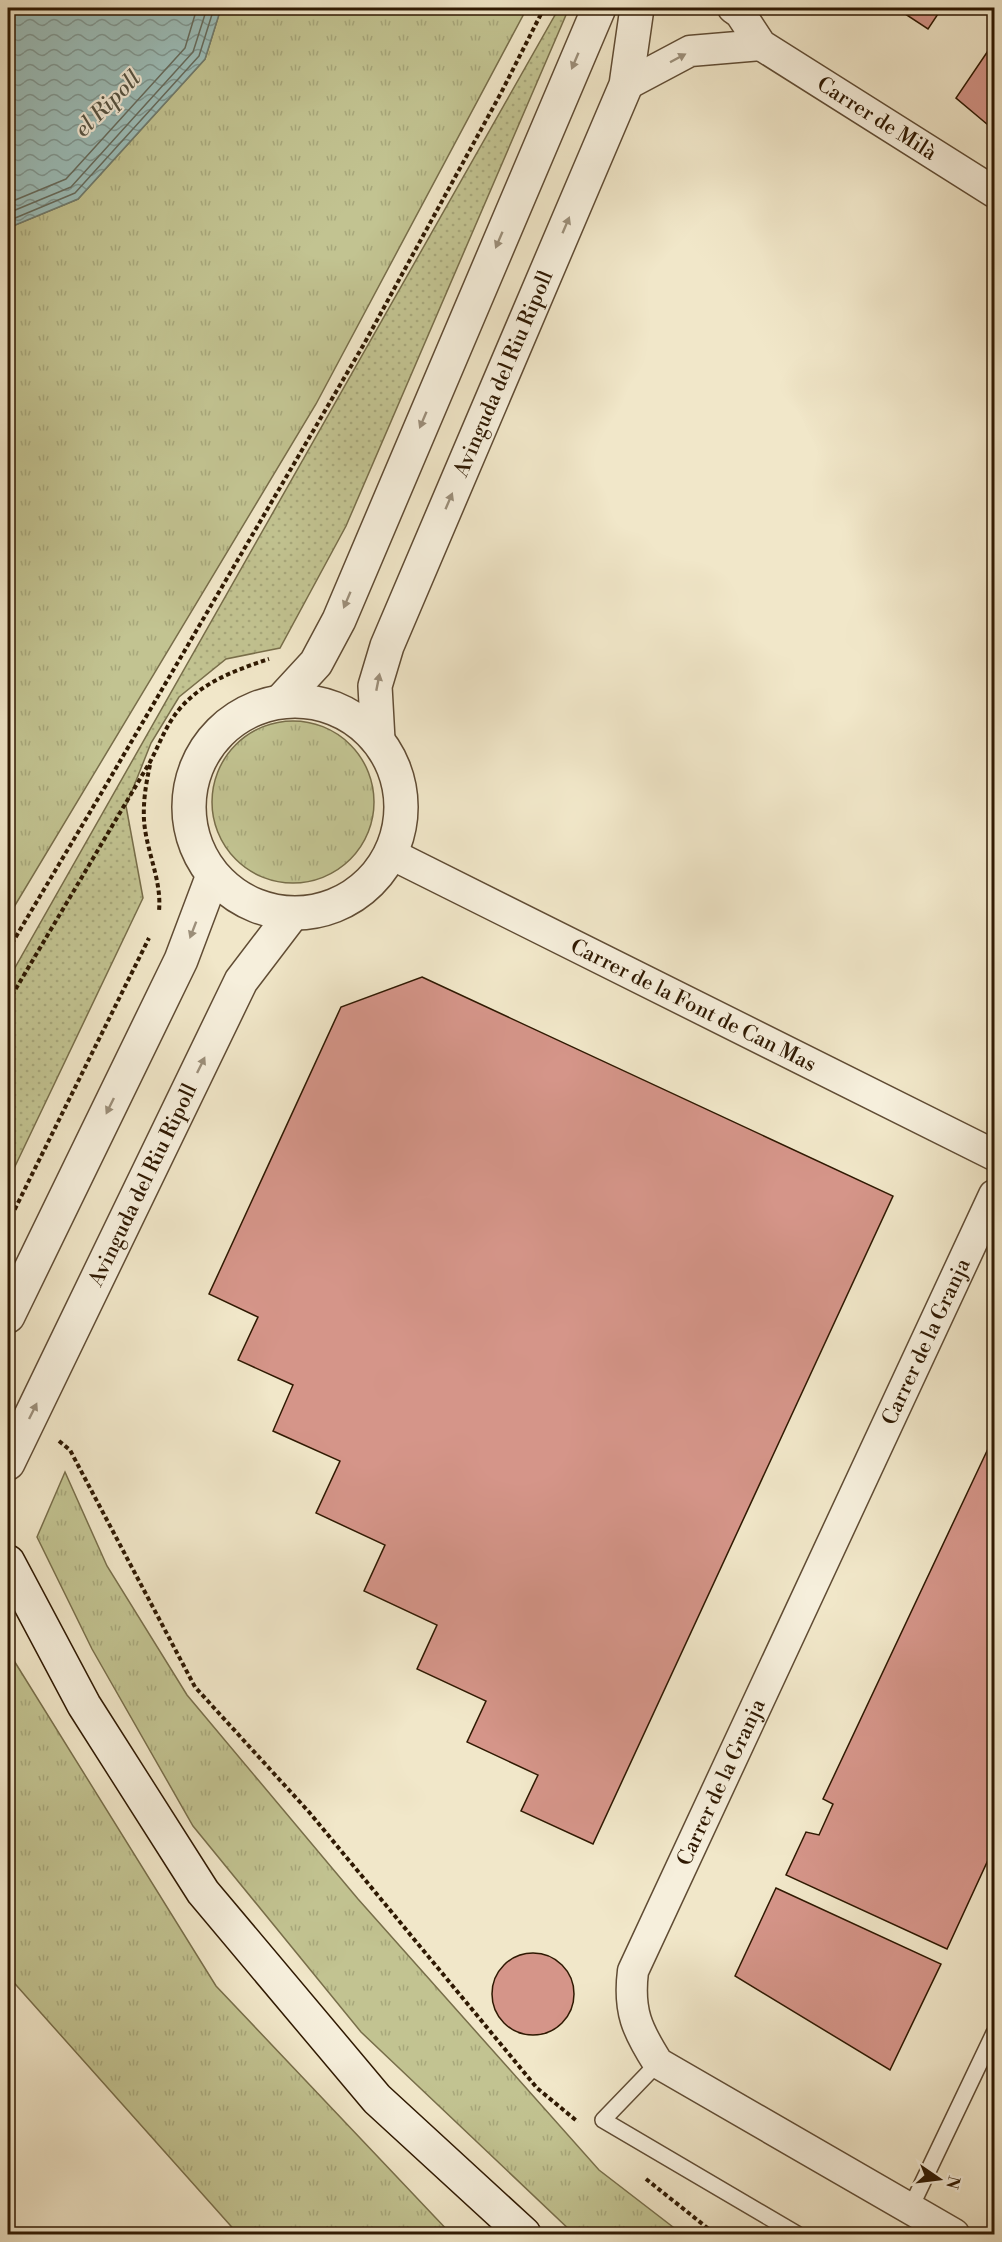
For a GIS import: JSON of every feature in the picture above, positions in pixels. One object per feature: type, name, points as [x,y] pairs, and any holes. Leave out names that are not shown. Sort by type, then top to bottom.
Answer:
[{"type":"street","points":[[281,701],[316,663],[339,620],[599,8]]},
{"type":"street","name":"Avinguda del Riu Ripoll","points":[[378,740],[375,686],[387,645],[626,85],[637,8]]},
{"type":"street","name":"Carrer de Milà","points":[[733,8],[740,13],[761,45],[994,192]]},
{"type":"street","points":[[626,85],[690,51],[761,45]]},
{"type":"street","points":[[281,701],[308,701],[334,708],[358,721],[378,740],[393,766],[401,795],[400,825],[391,854],[374,879],[350,898],[321,910],[291,914],[262,908],[236,895],[213,875],[197,847],[189,816],[191,784],[203,754],[223,729],[250,711],[281,701]]},
{"type":"street","name":"Carrer de la Font de Can Mas","points":[[391,854],[994,1155]]},
{"type":"street","points":[[8,1316],[181,960],[213,875]]},
{"type":"street","name":"Avinguda del Riu Ripoll","points":[[8,1463],[241,981],[291,914]]},
{"type":"street","name":"Carrer de la Granja","points":[[954,2235],[658,2063],[643,2039],[635,2020],[630,1994],[633,1971],[994,1195]]},
{"type":"street","points":[[8,1562],[84,1705],[202,1892],[377,2098],[524,2235]]},
{"type":"lane","points":[[909,2209],[994,2033]]},
{"type":"lane","points":[[658,2063],[603,2120],[797,2235]]},
{"type":"path","points":[[8,950],[364,344],[501,93],[544,8]]},
{"type":"path","points":[[8,1002],[150,762],[171,722],[207,685],[244,667],[271,659]]},
{"type":"path","points":[[150,762],[145,789],[144,821],[159,888],[160,910],[156,919]]},
{"type":"path","points":[[8,1223],[149,937]]},
{"type":"path","points":[[30,1417],[70,1450],[195,1687],[309,1812],[537,2088],[582,2125]]},
{"type":"path","points":[[644,2177],[716,2235]]},
{"type":"green space","points":[[221,8],[527,8],[316,404],[8,917],[8,228],[78,199],[205,59]]},
{"type":"green space","points":[[559,8],[569,8],[346,526],[280,648],[226,659],[179,697],[151,743],[126,806],[143,898],[8,1181],[8,980]]},
{"type":"green space","points":[[293,721],[324,727],[350,745],[368,771],[374,802],[368,833],[350,859],[324,877],[293,883],[262,877],[236,859],[218,833],[212,802],[218,771],[236,745],[262,727]]},
{"type":"green space","points":[[65,1472],[107,1566],[187,1695],[358,1899],[599,2170],[682,2234],[574,2234],[361,2032],[193,1826],[92,1649],[37,1537]]},
{"type":"green space","points":[[8,1651],[216,1986],[451,2234],[238,2234],[8,1976]]},
{"type":"water","name":"el Ripoll","points":[[8,8],[221,8],[205,59],[78,199],[8,228]]},
{"type":"building","points":[[896,8],[942,8],[928,29]]},
{"type":"building","points":[[994,42],[994,130],[956,98]]},
{"type":"building","points":[[422,977],[893,1196],[593,1844],[521,1811],[538,1775],[467,1742],[486,1701],[417,1669],[437,1625],[364,1591],[385,1545],[316,1513],[340,1461],[273,1431],[293,1385],[238,1360],[258,1317],[209,1294],[341,1007]]},
{"type":"building","points":[[994,1436],[994,1847],[947,1949],[786,1875],[806,1832],[819,1835],[833,1804],[823,1799]]},
{"type":"building","points":[[776,1888],[941,1964],[890,2070],[735,1976]]},
{"type":"building","points":[[533,1953],[549,1956],[562,1965],[571,1978],[574,1994],[571,2010],[562,2023],[549,2032],[533,2035],[517,2032],[504,2023],[495,2010],[492,1994],[495,1978],[504,1965],[517,1956]]}]
